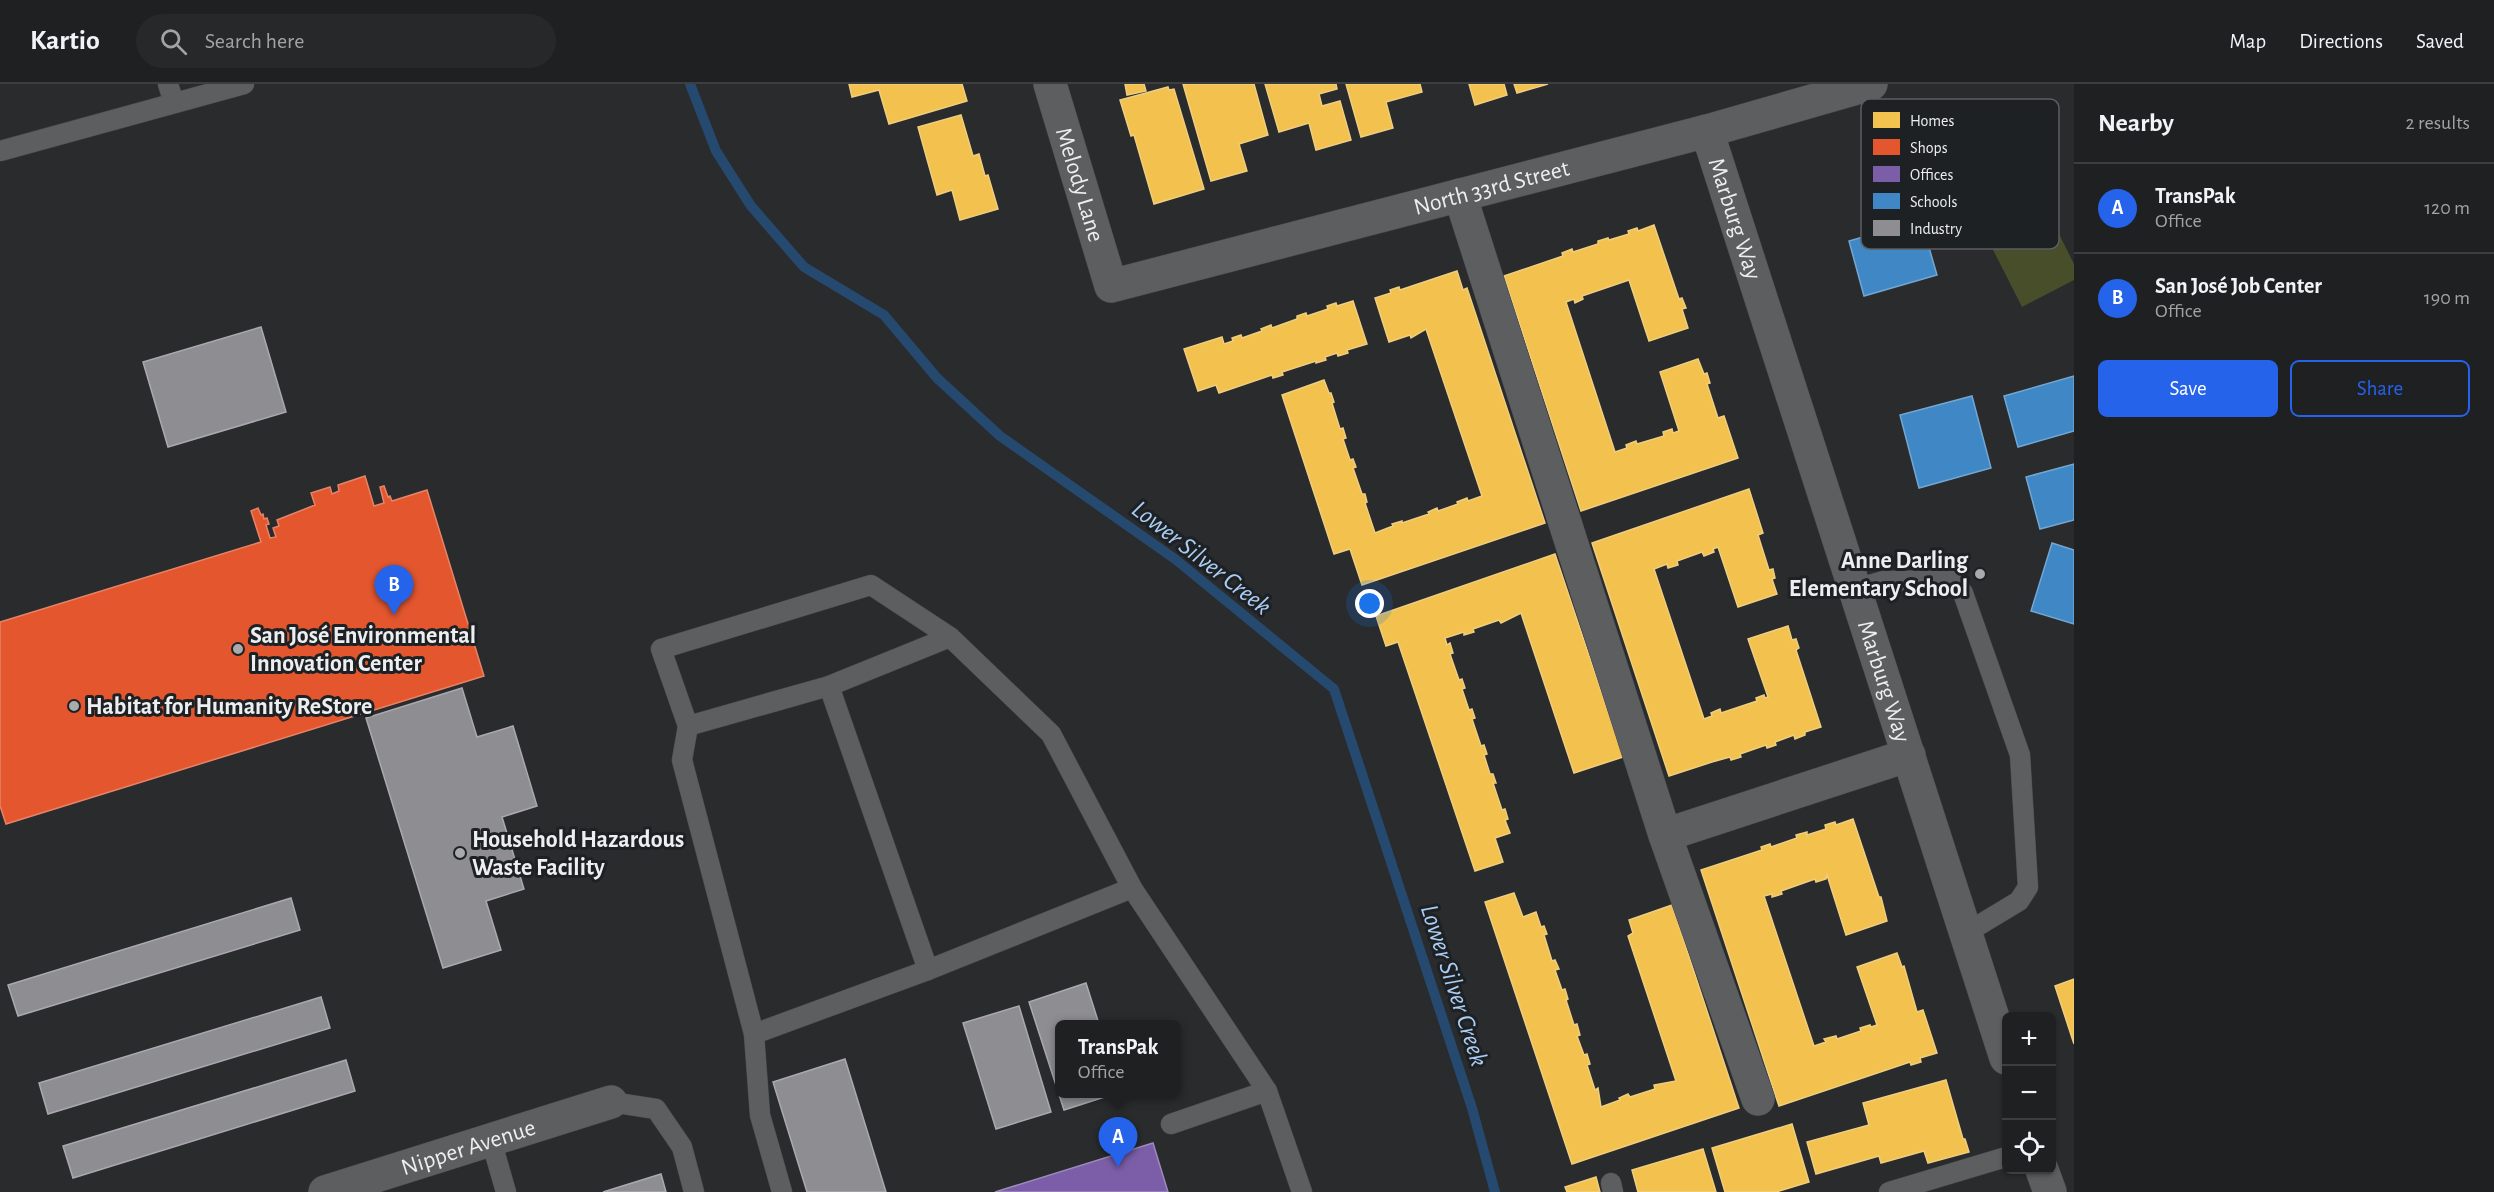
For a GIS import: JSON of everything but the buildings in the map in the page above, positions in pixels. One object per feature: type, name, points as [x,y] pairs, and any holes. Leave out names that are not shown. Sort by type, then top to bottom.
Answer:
[{"type":"street","name":"Melody Lane","points":[[1050,84],[1110,286]]},
{"type":"street","name":"North 33rd Street","points":[[1110,286],[1707,131],[1871,84]]},
{"type":"street","name":"Marburg Way","points":[[1707,131],[2002,1043]]},
{"type":"street","points":[[1460,195],[1665,835],[1758,1099]]},
{"type":"street","points":[[1665,835],[1909,755]]},
{"type":"street","name":"Nipper Avenue","points":[[325,1192],[611,1102]]},
{"type":"street","points":[[2043,1174],[2050,1192]]},
{"type":"lane","points":[[168,84],[174,103]]},
{"type":"lane","points":[[0,151],[244,84]]},
{"type":"lane","points":[[1855,589],[1883,581],[1953,580],[1963,593],[2019,755],[2028,887],[2019,901],[1966,933]]},
{"type":"lane","points":[[782,1192],[760,1115],[754,1034],[682,760],[688,726],[661,649],[871,585],[950,638],[1051,734],[1132,888],[1267,1091],[1302,1192]]},
{"type":"lane","points":[[688,726],[830,686],[950,638]]},
{"type":"lane","points":[[830,686],[928,970]]},
{"type":"lane","points":[[754,1034],[928,970],[1132,888]]},
{"type":"lane","points":[[1171,1124],[1267,1091]]},
{"type":"lane","points":[[611,1102],[656,1109],[682,1148],[694,1192]]},
{"type":"lane","points":[[491,1140],[506,1192]]},
{"type":"lane","points":[[1889,1192],[2002,1159]]},
{"type":"green space","points":[[2059,234],[2074,264],[2074,280],[2022,307],[1993,249],[2059,249]]},
{"type":"waterway","name":"Lower Silver Creek","points":[[690,84],[716,151],[751,206],[804,267],[884,315],[937,378],[1000,436],[1175,559],[1334,689],[1472,1108],[1495,1192]]},
{"type":"place","name":"Anne Darling Elementary School","points":[[1980,574]]},
{"type":"place","name":"San José Job Center","points":[[394,615]]},
{"type":"place","name":"San José Environmental Innovation Center","points":[[238,649]]},
{"type":"place","name":"Habitat for Humanity ReStore","points":[[74,706]]},
{"type":"place","name":"Household Hazardous Waste Facility","points":[[460,853]]},
{"type":"place","name":"TransPak","points":[[1118,1167]]}]
